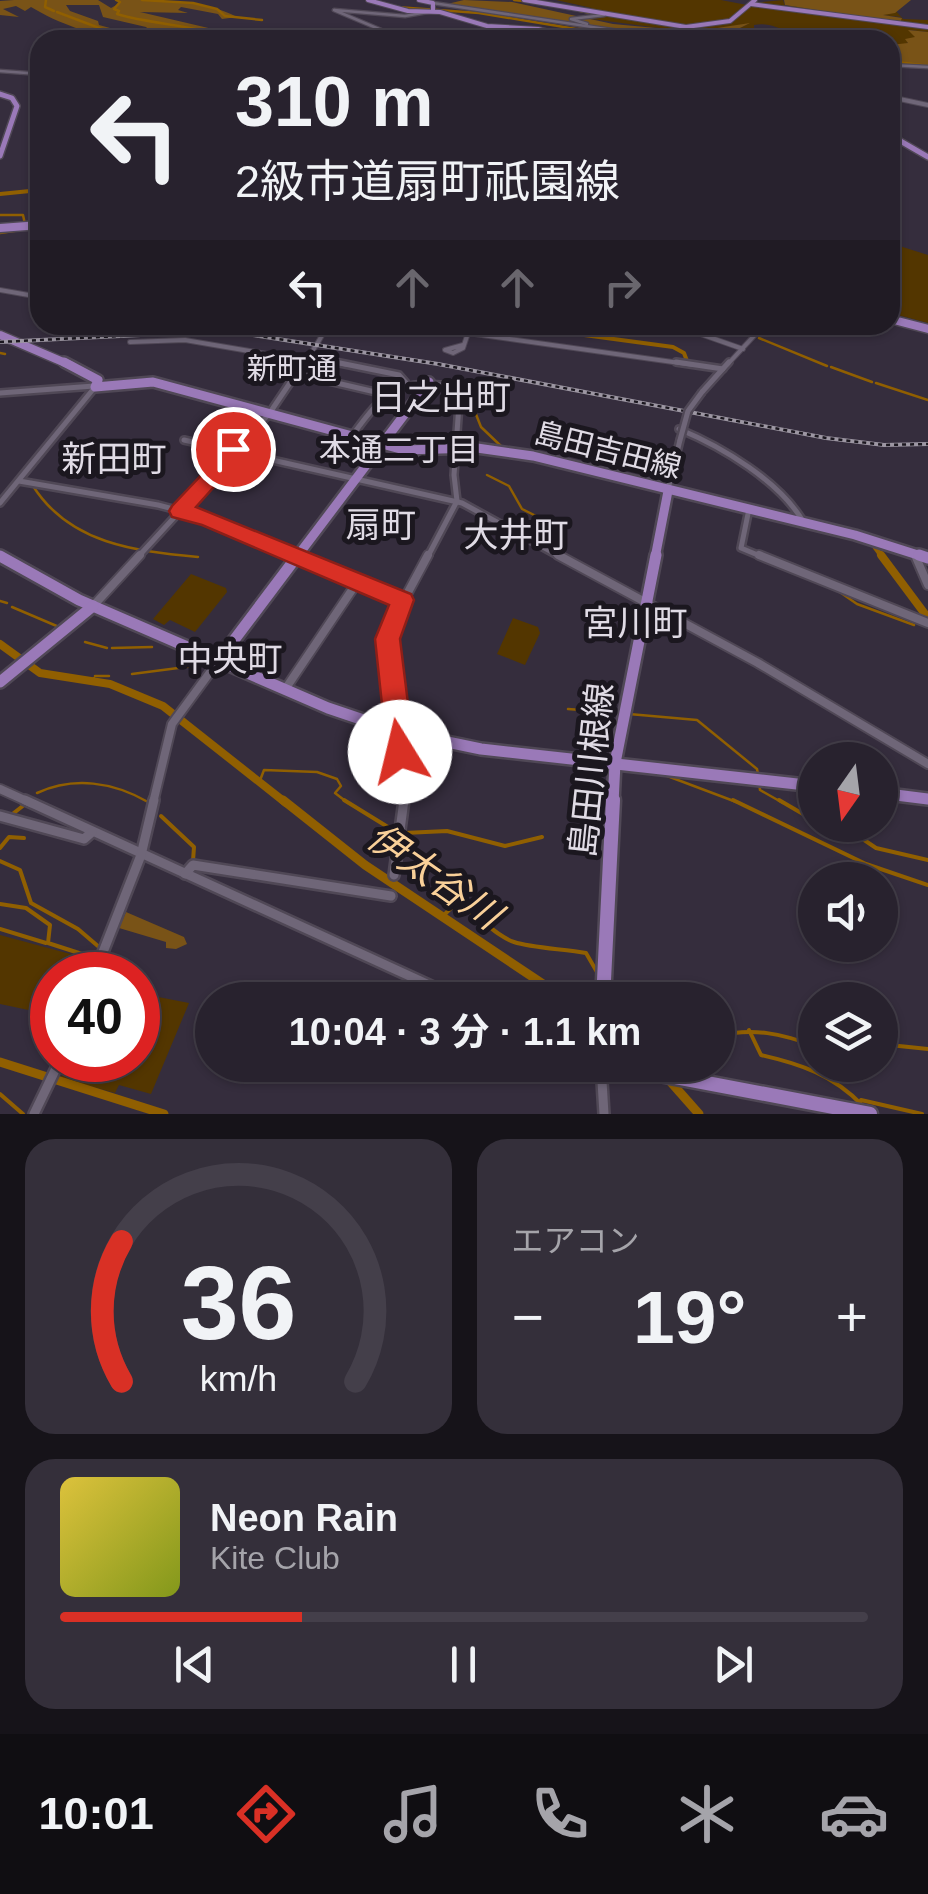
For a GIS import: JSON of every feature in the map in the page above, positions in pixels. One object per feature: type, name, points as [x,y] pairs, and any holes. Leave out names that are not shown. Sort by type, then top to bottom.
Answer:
[{"type":"main road","points":[[368,0],[405,10],[433,9]]},
{"type":"main road","points":[[420,0],[433,9],[486,26],[542,30]]},
{"type":"main road","points":[[524,0],[666,26],[703,27],[730,21],[752,2],[928,27]]},
{"type":"main road","points":[[0,94],[16,101],[0,156]]},
{"type":"main road","points":[[900,141],[928,157]]},
{"type":"main road","points":[[0,228],[30,226]]},
{"type":"main road","points":[[900,322],[928,330]]},
{"type":"main road","points":[[0,336],[92,374],[98,380],[95,387]]},
{"type":"main road","name":"島田吉田線","points":[[95,387],[153,382],[412,451],[456,447],[533,456],[928,558]]},
{"type":"main road","points":[[219,660],[428,382]]},
{"type":"main road","name":"島田川根線","points":[[605,982],[615,764],[668,491]]},
{"type":"main road","points":[[0,556],[53,588],[286,689],[397,731],[482,749],[798,784]]},
{"type":"main road","points":[[0,682],[94,606]]},
{"type":"main road","points":[[898,795],[928,799]]},
{"type":"main road","points":[[699,1082],[870,1114]]},
{"type":"street","points":[[381,30],[334,10],[405,16],[433,9],[604,30]]},
{"type":"street","points":[[574,26],[591,26],[572,19],[595,20],[604,15]]},
{"type":"street","points":[[900,66],[928,67]]},
{"type":"street","points":[[0,71],[30,73]]},
{"type":"street","points":[[900,100],[928,105]]},
{"type":"street","points":[[0,290],[30,295]]},
{"type":"street","points":[[94,606],[269,414],[322,335]]},
{"type":"street","points":[[463,345],[467,335]]},
{"type":"street","points":[[482,335],[723,369]]},
{"type":"street","points":[[703,335],[743,349]]},
{"type":"street","points":[[668,491],[688,410],[755,335]]},
{"type":"street","points":[[130,342],[186,340],[302,360]]},
{"type":"street","points":[[313,358],[399,375],[406,383]]},
{"type":"street","points":[[298,374],[386,395]]},
{"type":"street","points":[[352,436],[386,395],[406,383],[428,382],[460,390],[457,501],[402,600],[388,639],[404,786],[394,875]]},
{"type":"street","points":[[0,393],[95,387]]},
{"type":"street","points":[[0,503],[95,387]]},
{"type":"street","points":[[680,429],[718,448],[780,493],[801,513],[804,524]]},
{"type":"street","points":[[184,440],[457,501],[834,706],[928,764]]},
{"type":"street","points":[[19,481],[207,518],[402,600]]},
{"type":"street","points":[[749,509],[740,548],[928,623]]},
{"type":"street","points":[[914,554],[928,584]]},
{"type":"street","points":[[286,689],[358,581]]},
{"type":"street","points":[[103,952],[141,855],[172,724],[219,660]]},
{"type":"street","points":[[0,789],[422,982]]},
{"type":"street","points":[[0,816],[84,839],[92,832]]},
{"type":"street","points":[[185,874],[193,865],[391,896]]},
{"type":"street","points":[[602,1082],[604,1114]]},
{"type":"street","points":[[34,1114],[50,1084]]},
{"type":"shaded area","points":[[98,0],[111,8],[120,3],[116,0],[165,1],[211,7],[237,17],[222,19],[218,14],[181,7],[178,10],[188,13],[140,12],[217,30],[149,30],[103,17],[99,5],[66,5],[70,11],[117,30],[83,30],[31,7],[25,11],[16,6],[3,9],[19,17],[0,15],[0,1]]},
{"type":"shaded area","points":[[464,0],[512,2],[613,24],[704,30],[592,30],[447,4]]},
{"type":"shaded area","points":[[556,0],[721,0],[747,5],[727,22],[752,5],[793,10],[753,3],[783,0],[785,6],[816,7],[899,23],[901,17],[882,15],[896,11],[903,19],[928,20],[928,32],[909,30],[916,37],[900,45],[900,30],[783,30],[762,24],[754,25],[754,30],[736,30],[748,24],[704,30],[667,29],[584,18],[607,15],[567,7],[592,8]]},
{"type":"shaded area","points":[[784,0],[911,0],[895,13],[883,15],[902,18],[900,23],[785,5]]},
{"type":"shaded area","points":[[750,23],[736,30],[704,30]]},
{"type":"shaded area","points":[[908,30],[928,32],[928,67],[900,63],[900,44],[915,37]]},
{"type":"shaded area","points":[[900,246],[928,255],[928,323],[900,316]]},
{"type":"shaded area","points":[[191,574],[226,588],[227,592],[195,632],[170,620],[164,625],[153,619]]},
{"type":"shaded area","points":[[513,618],[538,627],[540,633],[525,665],[497,654]]},
{"type":"shaded area","points":[[126,912],[184,937],[187,944],[166,948],[166,942],[119,928]]},
{"type":"shaded area","points":[[0,935],[63,952],[30,952],[30,1010],[0,1004]]},
{"type":"shaded area","points":[[160,997],[189,1003],[160,1072]]},
{"type":"shaded area","points":[[75,1082],[156,1082],[151,1094],[119,1085],[115,1093]]},
{"type":"waterway","points":[[46,0],[45,7],[54,11]]},
{"type":"waterway","points":[[116,0],[120,2],[114,9],[119,11],[117,14],[198,30]]},
{"type":"waterway","points":[[142,0],[193,3],[217,9],[225,16],[262,20]]},
{"type":"waterway","points":[[514,0],[523,1]]},
{"type":"waterway","points":[[396,7],[479,13],[582,30]]},
{"type":"waterway","points":[[580,11],[597,14]]},
{"type":"waterway","points":[[57,12],[104,30]]},
{"type":"waterway","points":[[900,62],[928,66]]},
{"type":"waterway","points":[[0,194],[30,191]]},
{"type":"waterway","points":[[0,215],[23,215],[25,224]]},
{"type":"waterway","points":[[0,233],[21,230]]},
{"type":"waterway","points":[[584,335],[673,347],[684,353],[687,361]]},
{"type":"waterway","points":[[759,338],[827,366]]},
{"type":"waterway","points":[[0,353],[5,354]]},
{"type":"waterway","points":[[831,367],[872,382]]},
{"type":"waterway","points":[[876,383],[928,400]]},
{"type":"waterway","points":[[466,389],[481,427],[502,447]]},
{"type":"waterway","points":[[487,475],[509,486],[522,509],[538,517]]},
{"type":"waterway","points":[[33,486],[66,521],[85,532],[128,547],[198,557]]},
{"type":"waterway","points":[[872,543],[883,558]]},
{"type":"waterway","points":[[881,555],[928,618]]},
{"type":"waterway","points":[[831,586],[857,604],[914,625]]},
{"type":"waterway","points":[[0,601],[7,603]]},
{"type":"waterway","points":[[12,607],[59,627]]},
{"type":"waterway","points":[[85,642],[107,648]]},
{"type":"waterway","name":"伊太谷川","points":[[0,644],[40,673],[110,684],[163,706],[286,803]]},
{"type":"waterway","points":[[112,648],[152,647]]},
{"type":"waterway","points":[[132,674],[209,664]]},
{"type":"waterway","points":[[95,676],[109,676]]},
{"type":"waterway","points":[[91,682],[94,678]]},
{"type":"waterway","points":[[568,709],[621,713]]},
{"type":"waterway","points":[[629,714],[697,720],[757,769],[758,774]]},
{"type":"waterway","points":[[259,783],[264,770],[317,772],[337,779],[341,786],[335,793],[344,800]]},
{"type":"waterway","points":[[662,774],[739,803]]},
{"type":"waterway","points":[[759,782],[760,790],[783,803]]},
{"type":"waterway","points":[[37,793],[65,784],[93,784],[121,790],[148,802]]},
{"type":"waterway","name":"伊太谷川","points":[[283,800],[365,865],[540,982]]},
{"type":"waterway","points":[[344,800],[396,832]]},
{"type":"waterway","points":[[344,800],[348,803]]},
{"type":"waterway","points":[[733,800],[866,864],[928,885]]},
{"type":"waterway","points":[[779,800],[798,811]]},
{"type":"waterway","points":[[10,816],[24,805]]},
{"type":"waterway","points":[[161,816],[194,847],[193,861]]},
{"type":"waterway","points":[[404,833],[447,831],[505,846],[542,837]]},
{"type":"waterway","points":[[0,848],[9,837],[24,838]]},
{"type":"waterway","points":[[867,842],[876,848],[928,860]]},
{"type":"waterway","points":[[0,861],[20,870],[31,903],[78,929],[99,947]]},
{"type":"waterway","points":[[0,904],[26,908],[50,925],[48,943],[76,952]]},
{"type":"waterway","points":[[443,916],[453,906],[462,908],[514,942],[586,953],[597,972]]},
{"type":"waterway","points":[[0,929],[46,943]]},
{"type":"waterway","points":[[735,1033],[750,1032]]},
{"type":"waterway","points":[[750,1032],[798,1040]]},
{"type":"waterway","points":[[750,1032],[761,1055],[816,1072],[862,1105]]},
{"type":"waterway","points":[[898,1046],[928,1049]]},
{"type":"waterway","points":[[0,1062],[164,1114]]},
{"type":"waterway","name":"伊太谷川","points":[[671,1082],[699,1114]]},
{"type":"waterway","points":[[0,1094],[23,1114]]},
{"type":"waterway","points":[[861,1100],[922,1114]]},
{"type":"railway","points":[[0,342],[141,335]]},
{"type":"railway","points":[[253,335],[438,364],[826,438],[884,445],[928,444]]},
{"type":"district","name":"新町通","points":[[292,368]]},
{"type":"district","name":"日之出町","points":[[441,396]]},
{"type":"district","name":"本通二丁目","points":[[399,450]]},
{"type":"district","name":"新田町","points":[[114,458]]},
{"type":"district","name":"扇町","points":[[381,524]]},
{"type":"district","name":"大井町","points":[[516,534]]},
{"type":"district","name":"宮川町","points":[[635,622]]},
{"type":"district","name":"中央町","points":[[230,658]]},
{"type":"route","points":[[233,449],[237,450],[180,511],[207,518],[402,600],[390,624],[388,639],[400,752]]}]
